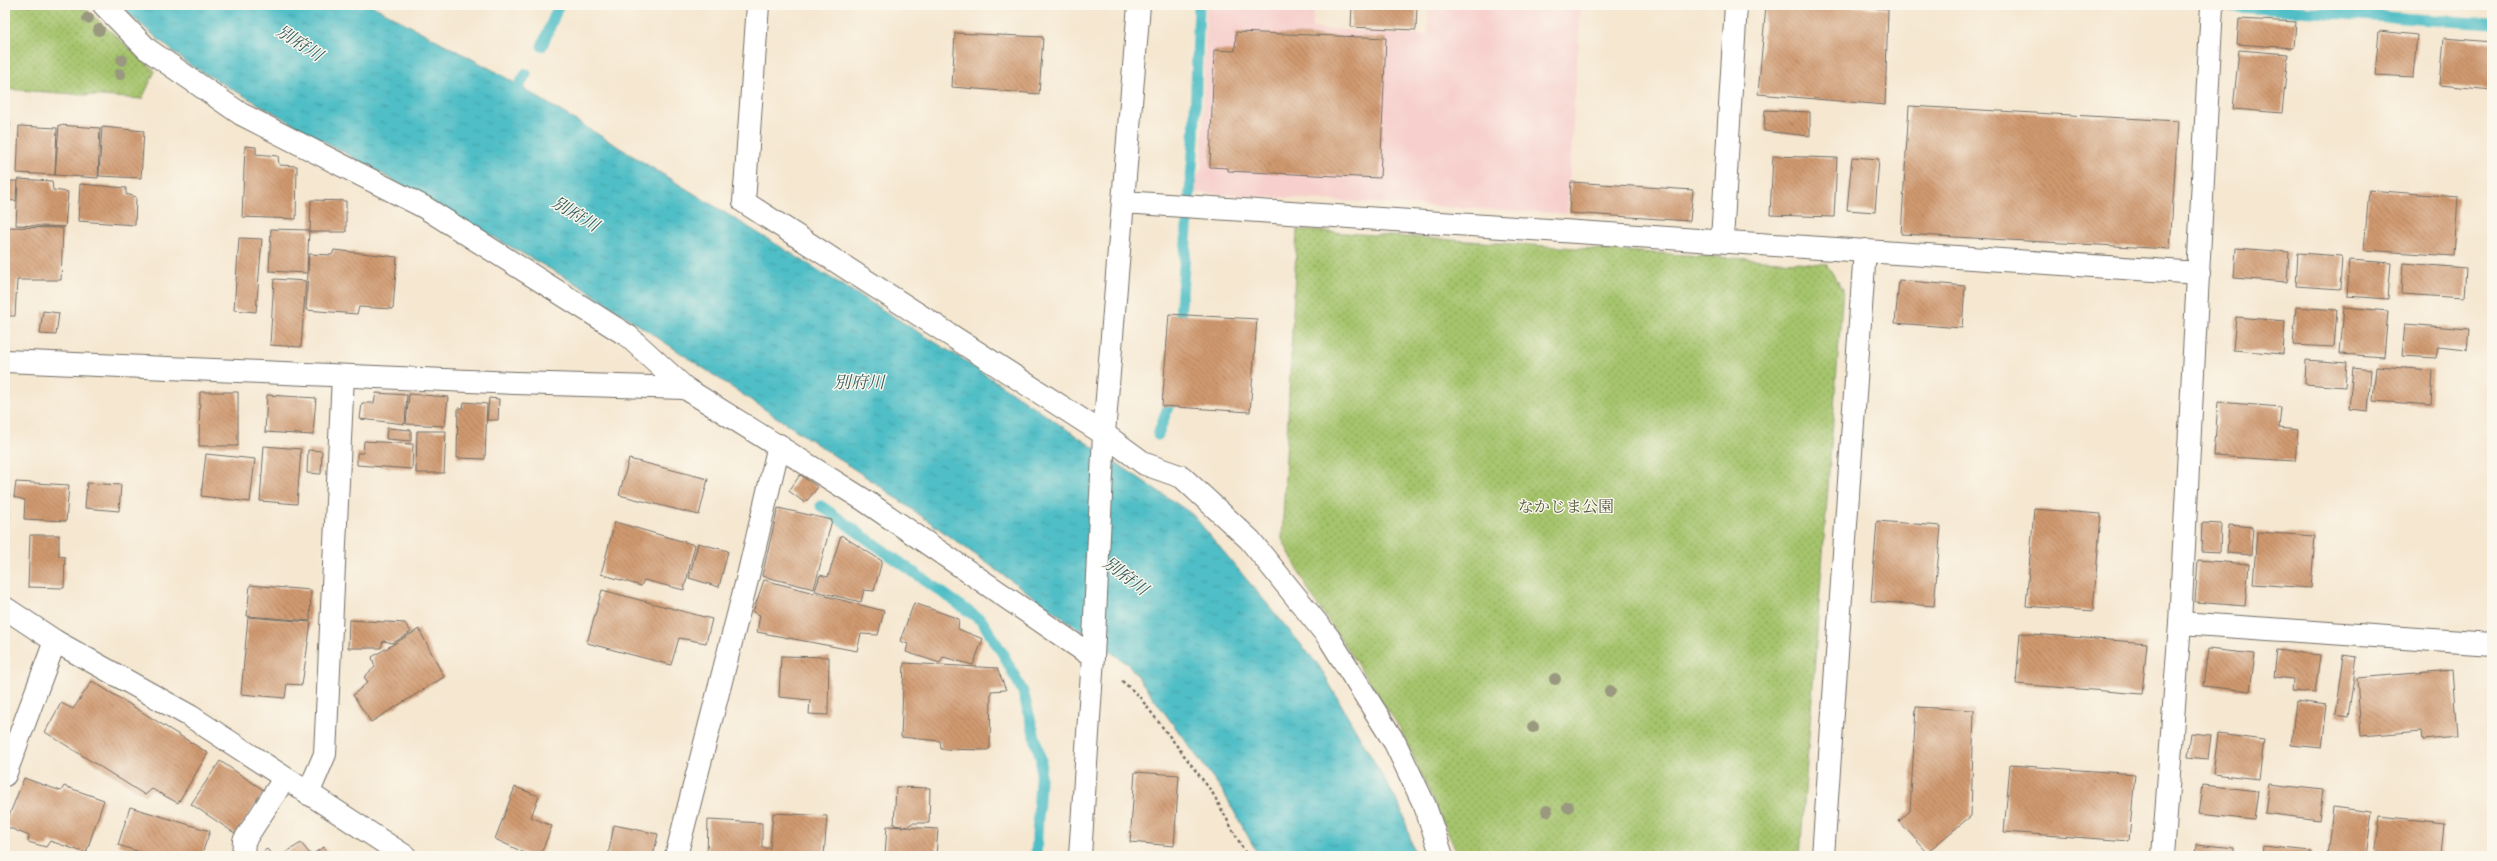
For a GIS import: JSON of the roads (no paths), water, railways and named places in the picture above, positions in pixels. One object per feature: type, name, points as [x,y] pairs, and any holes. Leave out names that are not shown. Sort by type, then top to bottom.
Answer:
[{"type":"street","points":[[104,5],[147,49],[241,114],[424,207],[628,336],[685,388],[779,445],[864,500],[1093,658]]},
{"type":"street","points":[[758,5],[744,202],[1104,434],[1145,464],[1182,478],[1250,540],[1329,638],[1395,743],[1425,806],[1442,856]]},
{"type":"street","points":[[1080,856],[1093,658],[1104,434],[1139,5]]},
{"type":"street","points":[[1722,240],[1736,5]]},
{"type":"street","points":[[2163,856],[2180,623],[2211,14]]},
{"type":"street","points":[[1123,202],[1722,240],[2199,273]]},
{"type":"street","points":[[1823,856],[1865,250]]},
{"type":"street","points":[[5,361],[343,376],[685,388]]},
{"type":"street","points":[[308,794],[325,754],[343,376]]},
{"type":"street","points":[[676,856],[747,580],[779,445]]},
{"type":"street","points":[[5,608],[55,641],[190,716],[284,779],[405,856]]},
{"type":"street","points":[[2180,623],[2492,644]]},
{"type":"street","points":[[5,776],[55,641]]},
{"type":"street","points":[[243,856],[244,841],[284,779]]},
{"type":"water","name":"別府川","points":[[122,5],[371,5],[500,74],[967,362],[1192,514],[1319,666],[1402,810],[1415,856],[1259,856],[1222,790],[1129,665],[881,487],[582,287],[188,64],[131,16]]},
{"type":"waterway","points":[[542,46],[559,5]]},
{"type":"waterway","points":[[1179,330],[1194,141],[1199,5]]},
{"type":"waterway","points":[[2208,5],[2492,24]]},
{"type":"waterway","points":[[512,97],[526,74]]},
{"type":"waterway","points":[[1158,435],[1173,393]]},
{"type":"waterway","points":[[821,506],[982,621],[1003,654],[1023,692],[1041,760],[1036,856]]},
{"type":"park label","name":"なかじま公園","points":[[1566,508]]}]
